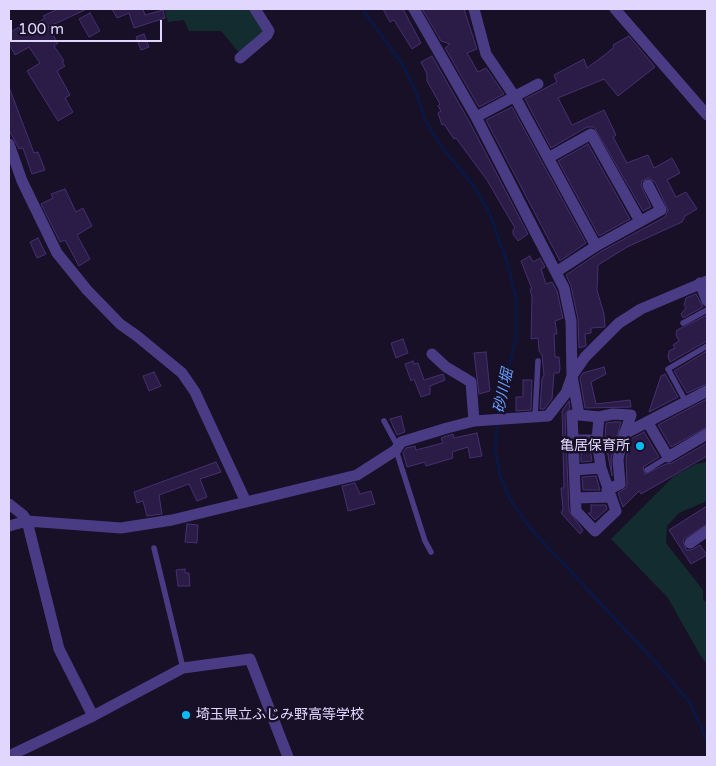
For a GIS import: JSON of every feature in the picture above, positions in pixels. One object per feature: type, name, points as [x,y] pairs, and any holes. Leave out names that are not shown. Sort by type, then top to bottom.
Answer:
[{"type":"street","points":[[240,58],[267,35],[268,31],[255,9]]},
{"type":"street","points":[[414,9],[476,117],[564,288],[571,321],[572,376],[580,415]]},
{"type":"street","points":[[474,9],[486,54],[515,97],[596,246]]},
{"type":"street","points":[[615,9],[707,115]]},
{"type":"street","points":[[476,117],[538,84]]},
{"type":"street","points":[[548,158],[591,134],[640,221]]},
{"type":"street","points":[[9,144],[22,181],[57,253],[87,290],[120,324],[182,374],[195,392],[246,502]]},
{"type":"street","points":[[556,272],[596,246],[661,210],[648,185]]},
{"type":"street","points":[[9,526],[27,521],[121,528],[172,520],[357,475],[397,447],[479,421],[548,416],[566,393],[572,376],[585,356],[619,323],[641,309],[704,282],[707,301]]},
{"type":"street","points":[[432,354],[446,367],[471,382],[479,421]]},
{"type":"street","points":[[624,434],[707,391]]},
{"type":"street","points":[[576,498],[608,493],[620,484],[618,460],[631,415],[613,414],[598,417],[572,415],[576,511],[595,530],[616,511],[608,493],[600,468],[597,440],[598,417]]},
{"type":"street","points":[[648,423],[668,457],[707,434]]},
{"type":"street","points":[[574,440],[597,440]]},
{"type":"street","points":[[575,470],[600,468]]},
{"type":"street","points":[[9,504],[23,515],[27,521],[58,648],[93,716]]},
{"type":"street","points":[[690,543],[707,531]]},
{"type":"street","points":[[9,756],[93,716],[182,668],[250,659],[288,757]]},
{"type":"lane","points":[[683,323],[707,310]]},
{"type":"lane","points":[[687,403],[668,369],[707,346]]},
{"type":"lane","points":[[535,417],[538,361]]},
{"type":"lane","points":[[384,421],[397,447],[425,541],[431,552]]},
{"type":"lane","points":[[647,470],[668,457]]},
{"type":"lane","points":[[154,548],[182,668]]},
{"type":"green space","points":[[164,9],[252,9],[264,33],[240,54],[221,31],[189,31],[184,20],[168,22]]},
{"type":"green space","points":[[707,462],[707,501],[679,513],[667,526],[666,543],[703,590],[703,599],[707,603],[707,664],[668,598],[611,539],[674,476],[696,464]]},
{"type":"building","points":[[58,9],[87,9],[48,27],[58,43],[54,46],[64,61],[62,62],[65,66],[57,71],[70,95],[65,98],[73,112],[58,121],[27,71],[40,63],[29,47],[15,55],[9,44],[9,33],[19,27],[22,33],[45,18],[43,16]]},
{"type":"building","points":[[112,9],[143,9],[145,15],[163,10],[165,18],[134,28],[129,13],[117,18]]},
{"type":"building","points":[[383,9],[403,9],[421,43],[412,49],[394,20],[390,22]]},
{"type":"building","points":[[422,9],[464,9],[477,49],[467,53],[478,72],[486,68],[504,94],[479,107],[445,48],[450,44],[441,41]]},
{"type":"building","points":[[90,13],[100,31],[89,37],[79,19]]},
{"type":"building","points":[[144,34],[149,47],[141,50],[136,37]]},
{"type":"building","points":[[629,36],[655,67],[618,96],[604,79],[558,98],[572,125],[604,110],[616,135],[613,137],[627,163],[648,155],[654,168],[672,158],[680,173],[667,180],[676,197],[686,192],[697,209],[685,216],[682,222],[627,247],[598,265],[597,290],[604,314],[605,327],[591,328],[591,333],[585,334],[586,346],[579,348],[578,319],[571,286],[566,275],[600,252],[665,217],[668,210],[655,182],[648,178],[642,181],[641,185],[651,207],[643,211],[594,127],[587,127],[551,148],[525,99],[557,82],[554,75],[584,59],[587,68],[614,47],[613,45]]},
{"type":"building","points":[[432,56],[469,121],[528,234],[518,241],[513,234],[515,228],[487,180],[456,138],[454,139],[444,124],[442,125],[438,113],[441,111],[438,106],[440,104],[427,81],[427,74],[421,62]]},
{"type":"building","points":[[9,87],[34,153],[38,152],[45,170],[32,174],[23,148],[19,149],[9,130]]},
{"type":"building","points":[[512,107],[586,243],[560,261],[486,120]]},
{"type":"building","points":[[588,144],[630,219],[599,236],[558,161]]},
{"type":"building","points":[[65,189],[76,212],[83,208],[92,226],[77,235],[90,259],[79,266],[65,240],[60,242],[41,204],[53,198],[51,194]]},
{"type":"building","points":[[38,238],[46,254],[37,258],[30,242]]},
{"type":"building","points":[[530,256],[533,262],[540,258],[545,267],[541,269],[546,284],[552,282],[557,291],[563,318],[555,321],[557,334],[554,334],[555,357],[559,357],[559,373],[554,373],[552,399],[544,409],[540,409],[542,379],[544,375],[542,355],[539,351],[538,338],[531,339],[532,297],[530,289],[532,289],[521,261]]},
{"type":"building","points":[[696,294],[703,307],[683,318],[681,314],[686,308],[684,305],[686,298]]},
{"type":"building","points":[[707,315],[707,341],[670,362],[668,357],[669,351],[675,348],[673,345],[679,341],[676,335],[677,330]]},
{"type":"building","points":[[403,339],[408,353],[396,358],[391,343]]},
{"type":"building","points":[[707,351],[707,384],[687,393],[674,371]]},
{"type":"building","points":[[486,352],[490,391],[479,394],[474,353]]},
{"type":"building","points":[[413,361],[414,364],[418,363],[424,380],[443,374],[445,380],[430,386],[430,394],[421,397],[414,379],[411,381],[405,364]]},
{"type":"building","points":[[604,367],[606,374],[591,382],[596,404],[630,400],[631,407],[585,408],[580,378],[583,373]]},
{"type":"building","points":[[154,372],[161,386],[149,391],[143,376]]},
{"type":"building","points":[[665,374],[678,397],[649,412],[661,376]]},
{"type":"building","points":[[523,380],[532,380],[531,410],[516,411],[516,397],[523,397]]},
{"type":"building","points":[[707,399],[707,427],[671,447],[658,425]]},
{"type":"building","points":[[569,401],[570,408],[565,415],[569,511],[583,530],[580,534],[561,513],[563,509],[561,488],[564,488],[562,411]]},
{"type":"building","points":[[401,416],[405,432],[397,435],[390,419]]},
{"type":"building","points":[[621,422],[611,459],[612,476],[605,440],[606,423]]},
{"type":"building","points":[[644,432],[659,457],[643,467],[645,474],[672,463],[707,443],[707,456],[641,494],[639,491],[623,507],[618,493],[626,488],[627,484],[626,460],[628,446],[631,439]]},
{"type":"building","points":[[477,433],[482,456],[470,458],[468,447],[452,452],[453,458],[426,466],[425,462],[407,467],[403,453],[406,448],[415,446],[416,450],[443,443],[441,438],[453,434],[454,438]]},
{"type":"building","points":[[581,448],[590,448],[592,461],[581,462]]},
{"type":"building","points":[[216,462],[221,472],[200,479],[207,497],[197,501],[189,484],[159,495],[162,514],[147,516],[143,501],[137,503],[134,492]]},
{"type":"building","points":[[596,476],[600,490],[583,490],[582,477]]},
{"type":"building","points":[[355,483],[360,494],[371,491],[375,504],[348,511],[342,486]]},
{"type":"building","points":[[591,505],[606,505],[607,509],[595,520],[588,513],[591,513]]},
{"type":"building","points":[[707,506],[707,524],[683,540],[686,550],[691,550],[700,545],[707,555],[691,564],[669,530]]},
{"type":"building","points":[[187,524],[198,525],[197,543],[185,542]]},
{"type":"building","points":[[185,569],[185,573],[189,573],[190,586],[178,586],[176,570]]},
{"type":"waterway","name":"砂川堀","points":[[362,9],[403,65],[416,92],[425,120],[441,146],[476,189],[490,214],[507,262],[516,298],[516,339],[499,404],[495,450],[500,476],[510,499],[530,528],[660,667],[690,703],[707,741]]},
{"type":"place","name":"亀居保育所","points":[[640,446]]},
{"type":"place","name":"埼玉県立ふじみ野高等学校","points":[[186,715]]}]
